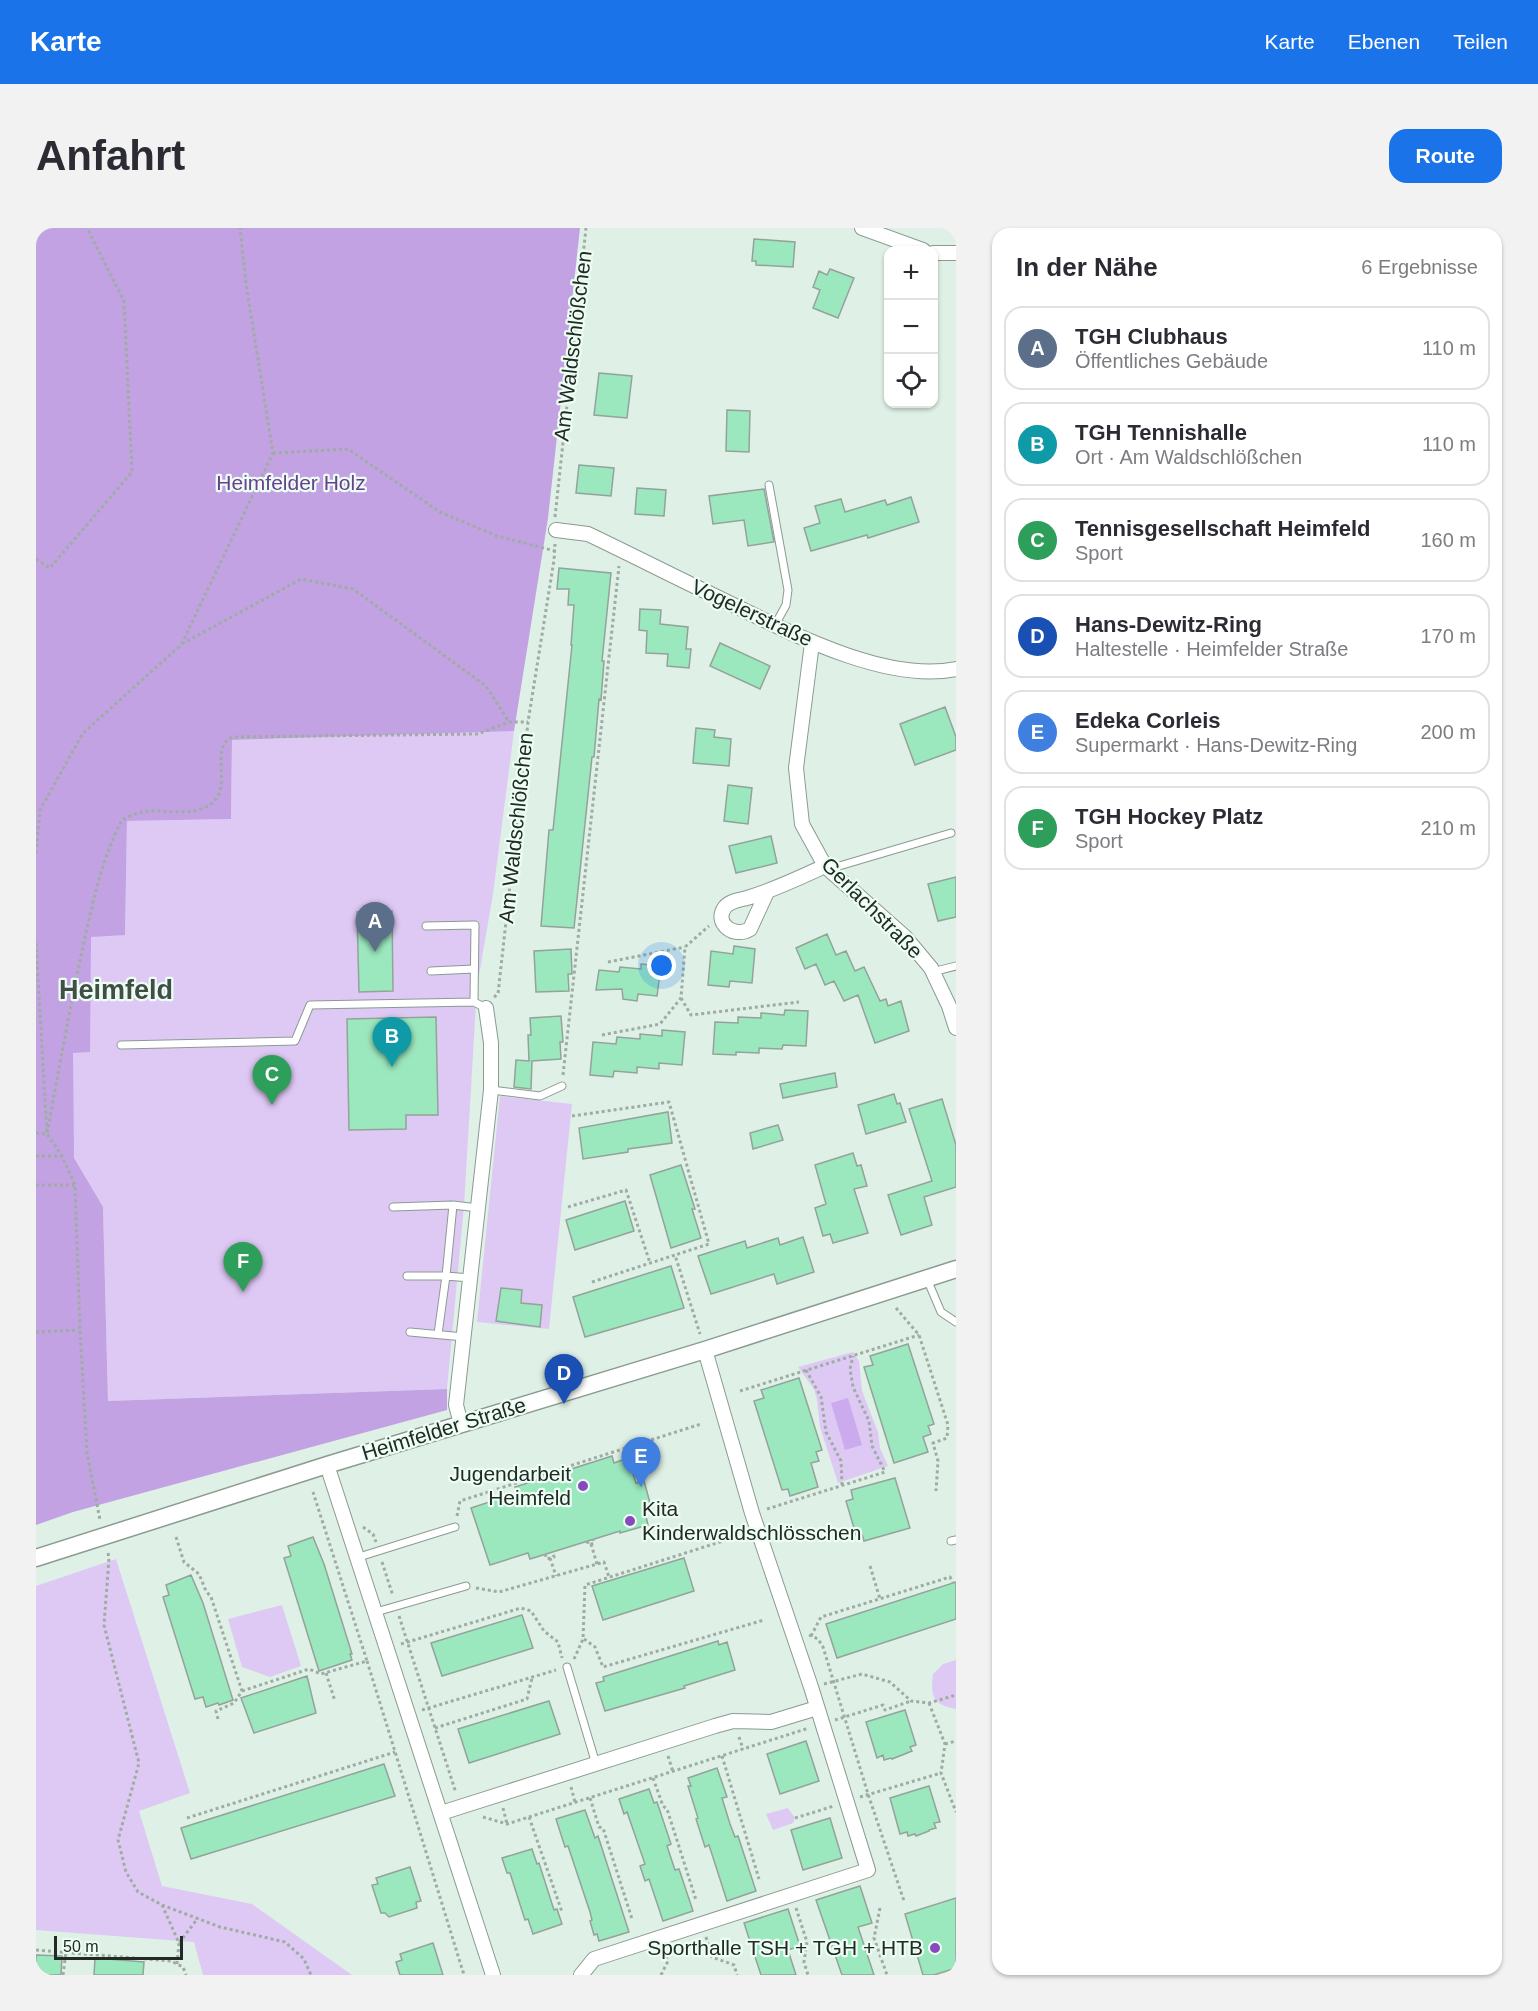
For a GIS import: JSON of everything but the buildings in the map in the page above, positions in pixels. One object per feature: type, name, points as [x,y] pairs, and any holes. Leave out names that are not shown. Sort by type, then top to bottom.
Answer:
[{"type":"street","points":[[862,228],[912,246]]},
{"type":"street","points":[[938,253],[956,254]]},
{"type":"street","name":"Vogelerstraße","points":[[556,530],[588,534],[812,643],[890,667],[921,672],[956,669]]},
{"type":"street","name":"Gerlachstraße","points":[[812,643],[796,768],[802,824],[827,868],[905,937],[932,972],[949,1006],[956,1028]]},
{"type":"street","points":[[767,892],[750,929],[745,932],[731,931],[726,927],[723,913],[732,902],[767,892],[827,868]]},
{"type":"street","points":[[461,1424],[456,1405],[491,1090],[491,1043],[480,1005]]},
{"type":"street","name":"Heimfelder Straße","points":[[36,1558],[327,1465],[705,1350],[956,1269]]},
{"type":"street","points":[[581,1975],[594,1959],[868,1870],[811,1687],[752,1513],[705,1350]]},
{"type":"street","points":[[327,1465],[359,1557],[493,1975]]},
{"type":"street","points":[[441,1813],[733,1721],[771,1722],[817,1708]]},
{"type":"lane","points":[[769,485],[788,590],[786,605],[775,625]]},
{"type":"lane","points":[[827,868],[951,833]]},
{"type":"lane","points":[[121,1045],[296,1041],[310,1005],[480,1005],[474,969],[475,925],[426,926]]},
{"type":"lane","points":[[932,972],[956,966]]},
{"type":"lane","points":[[431,971],[474,969]]},
{"type":"lane","points":[[491,1090],[540,1096],[562,1086]]},
{"type":"lane","points":[[393,1206],[453,1205],[478,1208]]},
{"type":"lane","points":[[438,1334],[453,1205]]},
{"type":"lane","points":[[407,1276],[470,1278]]},
{"type":"lane","points":[[926,1278],[941,1312],[956,1322]]},
{"type":"lane","points":[[410,1332],[464,1337]]},
{"type":"lane","points":[[359,1557],[455,1527]]},
{"type":"lane","points":[[376,1612],[466,1586]]},
{"type":"lane","points":[[567,1667],[596,1764]]},
{"type":"path","points":[[36,559],[50,568],[132,472],[124,301],[87,228]]},
{"type":"path","points":[[181,645],[273,453],[246,284],[240,228]]},
{"type":"path","name":"Am Waldschlößchen","points":[[480,1005],[498,994],[528,722],[555,551],[554,508],[586,228]]},
{"type":"path","points":[[273,453],[348,449],[440,512],[497,536],[555,551]]},
{"type":"path","points":[[562,1086],[621,550]]},
{"type":"path","points":[[36,854],[40,810],[83,733],[181,645],[301,579],[353,589],[486,686],[509,722]]},
{"type":"path","points":[[47,1134],[96,891],[122,820],[146,811],[195,811],[213,803],[222,786],[222,747],[225,740],[232,737],[478,734],[509,722],[528,722]]},
{"type":"path","points":[[608,962],[685,948],[723,913]]},
{"type":"path","points":[[36,943],[47,1134],[62,1156],[75,1185],[87,1452],[109,1558],[104,1625],[139,1763],[118,1840],[126,1872],[138,1892],[162,1905],[220,1927],[285,1942],[304,1959],[311,1975]]},
{"type":"path","points":[[602,1035],[660,1024],[681,998],[685,948]]},
{"type":"path","points":[[681,998],[691,1015],[799,1002]]},
{"type":"path","points":[[573,1116],[669,1102],[709,1244],[592,1282]]},
{"type":"path","points":[[36,1133],[47,1134]]},
{"type":"path","points":[[36,1156],[62,1156]]},
{"type":"path","points":[[36,1185],[75,1185]]},
{"type":"path","points":[[568,1207],[626,1190],[650,1263]]},
{"type":"path","points":[[675,1256],[705,1350]]},
{"type":"path","points":[[896,1308],[919,1335],[948,1425],[947,1438],[933,1443],[938,1461],[936,1491]]},
{"type":"path","points":[[36,1332],[80,1330]]},
{"type":"path","points":[[740,1390],[919,1335]]},
{"type":"path","points":[[776,1506],[885,1472],[872,1446],[868,1421],[853,1387],[850,1369],[853,1356]]},
{"type":"path","points":[[806,1370],[821,1397],[826,1432],[841,1461],[842,1485]]},
{"type":"path","points":[[455,1527],[460,1501],[701,1424]]},
{"type":"path","points":[[313,1492],[465,1975]]},
{"type":"path","points":[[358,1523],[373,1534],[460,1807]]},
{"type":"path","points":[[567,1667],[577,1656],[584,1639],[585,1585],[745,1534]]},
{"type":"path","points":[[176,1537],[184,1562],[200,1574],[206,1591],[211,1597],[242,1691]]},
{"type":"path","points":[[590,1541],[597,1564]]},
{"type":"path","points":[[550,1558],[554,1557],[552,1552]]},
{"type":"path","points":[[545,1554],[547,1559],[550,1558],[556,1576]]},
{"type":"path","points":[[466,1586],[499,1592],[604,1562],[609,1577]]},
{"type":"path","points":[[870,1566],[880,1599]]},
{"type":"path","points":[[811,1636],[821,1617],[950,1577],[952,1583]]},
{"type":"path","points":[[906,1590],[908,1597]]},
{"type":"path","points":[[872,1601],[874,1608]]},
{"type":"path","points":[[388,1648],[521,1608],[531,1611],[544,1631],[558,1642],[564,1668],[408,1714]]},
{"type":"path","points":[[836,1612],[838,1620]]},
{"type":"path","points":[[584,1639],[595,1647],[603,1667],[764,1620]]},
{"type":"path","points":[[793,1637],[806,1634],[818,1639],[823,1647],[904,1901]]},
{"type":"path","points":[[218,1719],[216,1711],[234,1703],[242,1691],[309,1669],[321,1674],[367,1661]]},
{"type":"path","points":[[326,1673],[335,1701]]},
{"type":"path","points":[[811,1687],[861,1674],[890,1682],[910,1701]]},
{"type":"path","points":[[435,1728],[527,1699],[532,1677]]},
{"type":"path","points":[[507,1824],[882,1705],[885,1710],[910,1701],[929,1703],[956,1695]]},
{"type":"path","points":[[929,1703],[945,1744],[941,1773],[956,1812]]},
{"type":"path","points":[[945,1744],[956,1741]]},
{"type":"path","points":[[187,1818],[395,1752]]},
{"type":"path","points":[[722,1756],[759,1879]]},
{"type":"path","points":[[795,1818],[941,1773]]},
{"type":"path","points":[[653,1778],[663,1806],[667,1809],[696,1900]]},
{"type":"path","points":[[590,1798],[599,1827],[603,1828],[632,1919]]},
{"type":"path","points":[[529,1817],[562,1912]]},
{"type":"path","points":[[792,1895],[807,1942],[804,1962],[808,1975]]},
{"type":"path","points":[[162,1905],[179,1943],[177,1964]]},
{"type":"path","points":[[880,1908],[874,1938],[887,1975]]},
{"type":"path","points":[[179,1943],[198,1918]]},
{"type":"path","points":[[702,1924],[712,1957],[734,1965],[737,1975]]},
{"type":"path","points":[[660,1938],[668,1961],[661,1975]]},
{"type":"path","points":[[37,1956],[37,1950],[164,1960],[183,1967],[186,1975]]},
{"type":"path","points":[[63,1975],[66,1952]]},
{"type":"path","points":[[119,1962],[120,1956]]},
{"type":"shaded area","points":[[36,228],[204,719],[95,790],[125,935],[127,821],[231,819],[232,740],[514,731],[493,894],[477,987],[464,1206],[447,1389],[108,1401],[103,1207],[75,1194]]},
{"type":"shaded area","points":[[500,1096],[572,1104],[549,1329],[477,1322]]},
{"type":"shaded area","points":[[853,1352],[859,1361],[862,1391],[888,1466],[838,1483],[820,1427],[814,1389],[798,1367]]},
{"type":"shaded area","points":[[848,1398],[862,1445],[845,1450],[831,1403]]},
{"type":"shaded area","points":[[116,1559],[190,1793],[139,1811],[162,1886],[252,1904],[352,1975],[203,1975],[194,1942],[36,1930],[36,1586]]},
{"type":"shaded area","points":[[282,1605],[301,1666],[270,1677],[242,1667],[228,1619]]},
{"type":"shaded area","points":[[956,1660],[956,1709],[938,1702],[932,1688],[933,1674],[943,1664]]},
{"type":"shaded area","points":[[788,1808],[795,1818],[793,1823],[773,1830],[766,1814]]},
{"type":"green space","name":"Heimfelder Holz","points":[[36,228],[580,228],[548,518],[514,731],[232,740],[231,819],[127,821],[125,935],[91,937],[90,1052],[73,1053],[74,1158],[103,1207],[108,1401],[447,1389],[447,1410],[73,1512],[36,1525]]},
{"type":"place","name":"TGH Clubhaus","points":[[375,952]]},
{"type":"place","name":"TGH Tennishalle","points":[[392,1067]]},
{"type":"place","name":"Tennisgesellschaft Heimfeld","points":[[272,1105]]},
{"type":"place","name":"TGH Hockey Platz","points":[[243,1292]]},
{"type":"place","name":"Hans-Dewitz-Ring","points":[[564,1404]]},
{"type":"place","name":"Jugendarbeit Heimfeld","points":[[583,1486]]},
{"type":"place","name":"Edeka Corleis","points":[[641,1487]]},
{"type":"place","name":"Kita Kinderwaldschlösschen","points":[[630,1521]]},
{"type":"place","name":"Sporthalle TSH + TGH + HTB","points":[[935,1948]]},
{"type":"district","name":"Heimfeld","points":[[116,990]]}]
